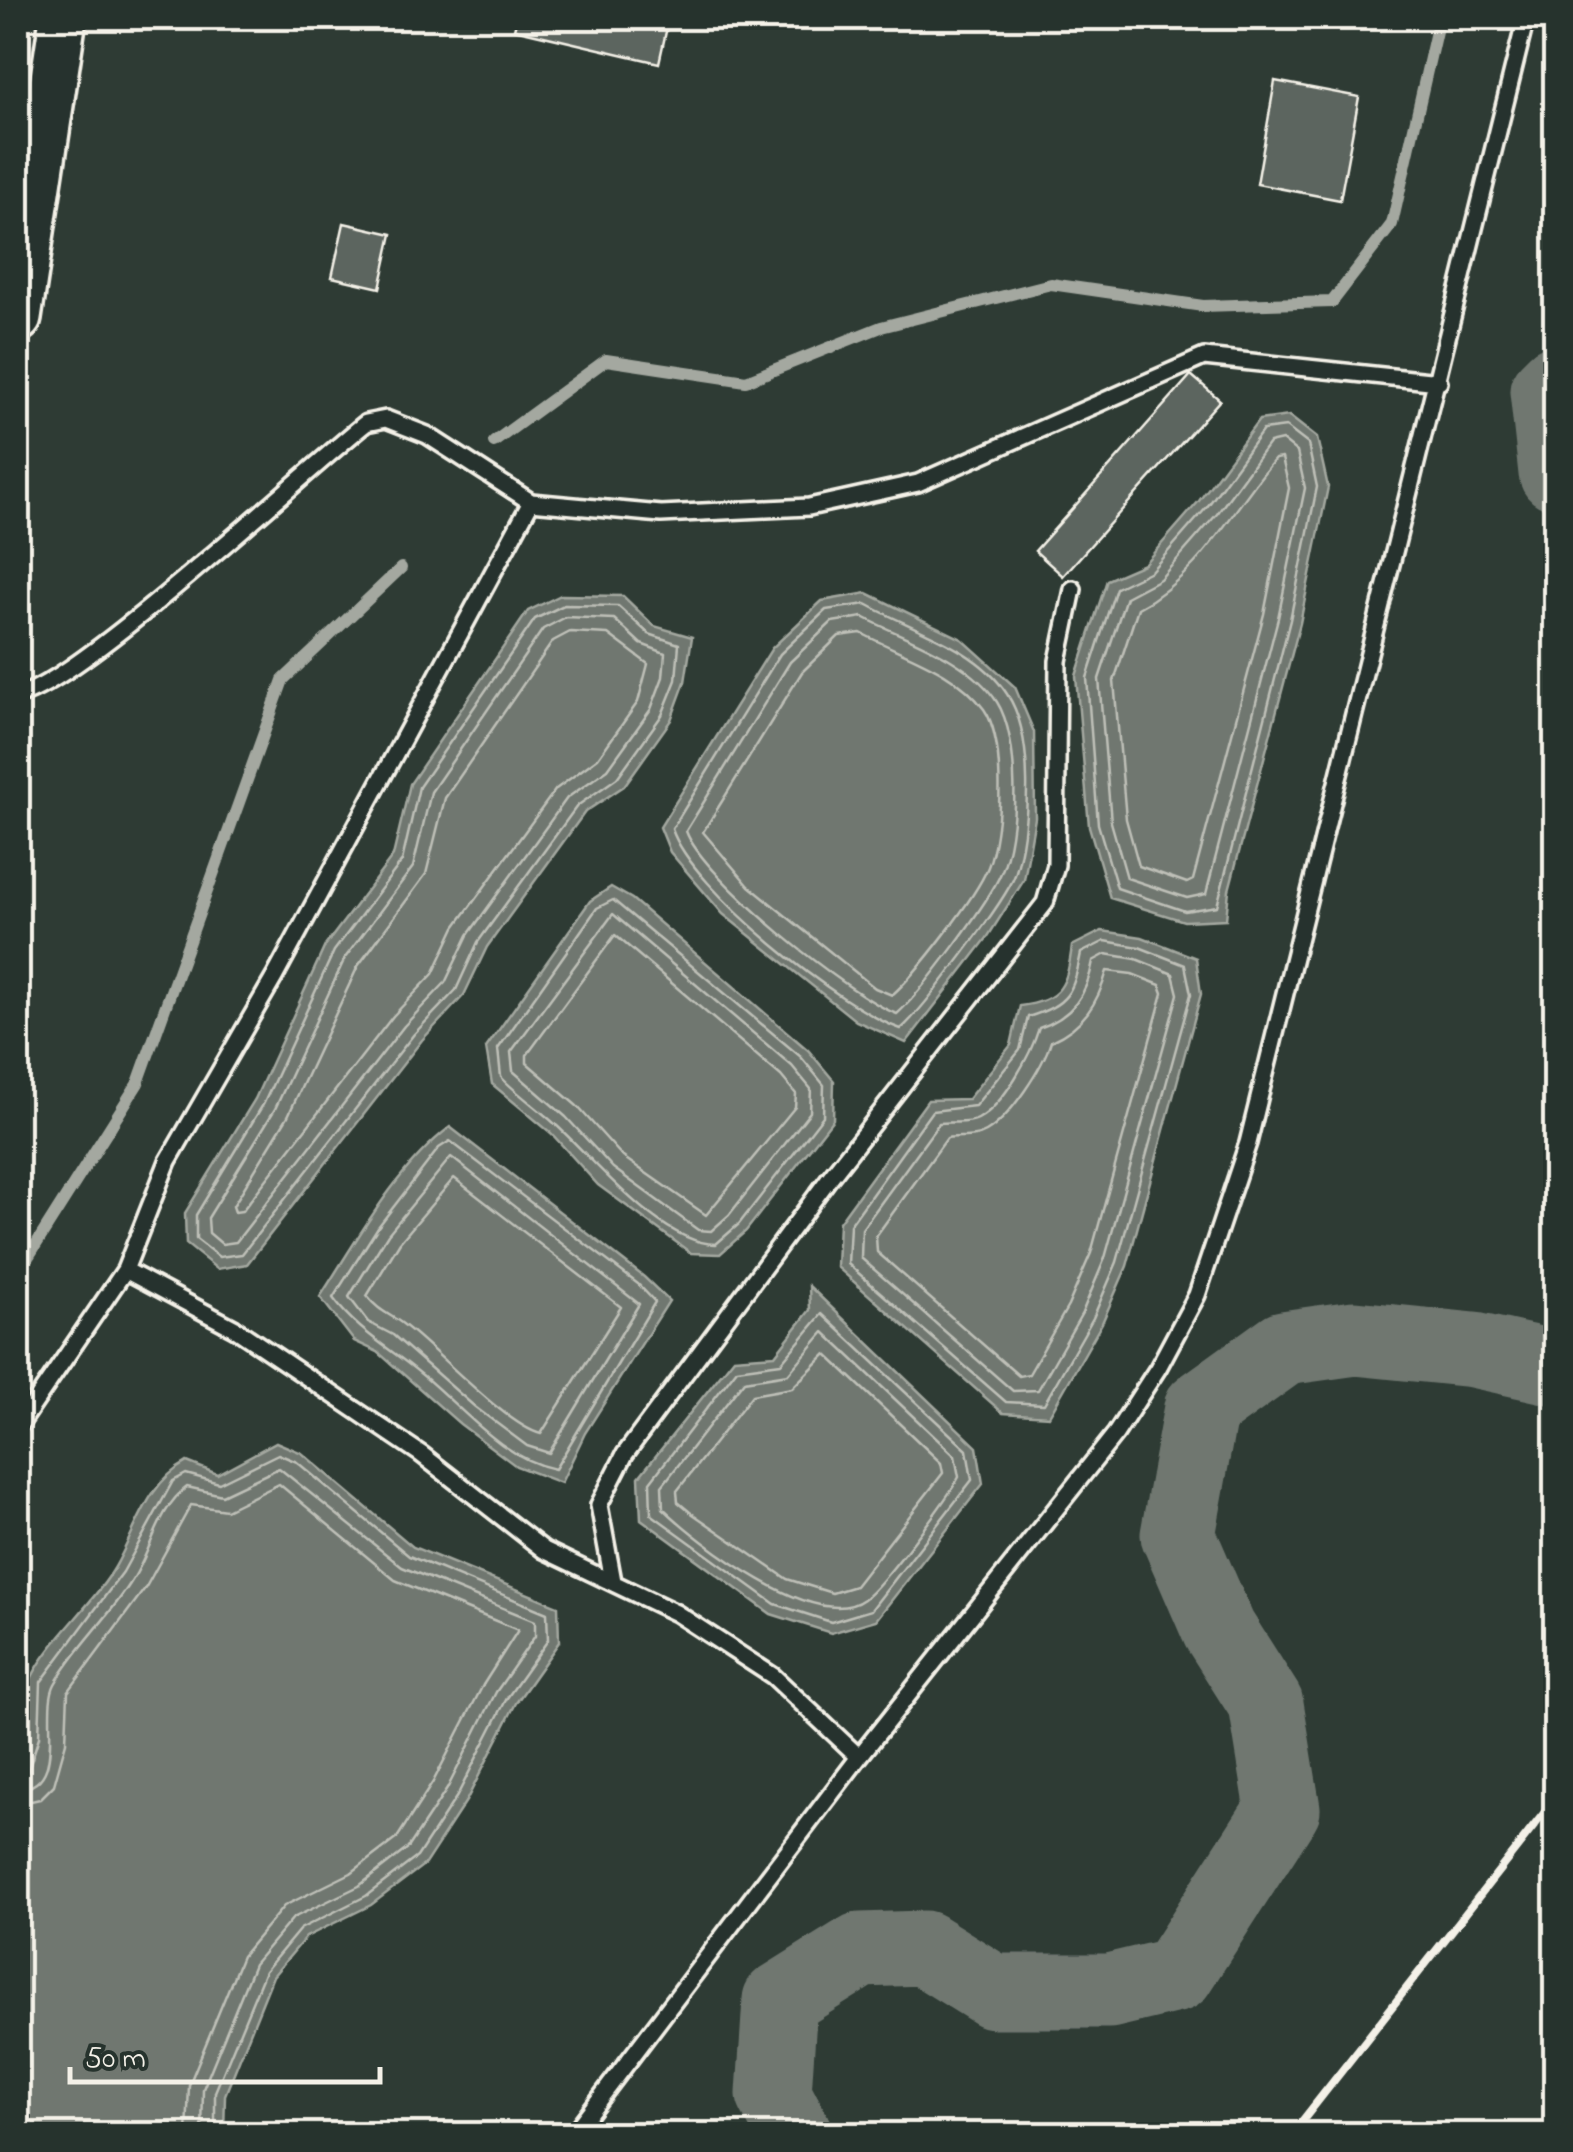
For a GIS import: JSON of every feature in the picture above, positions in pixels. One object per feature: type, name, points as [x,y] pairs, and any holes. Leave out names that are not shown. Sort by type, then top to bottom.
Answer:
[{"type":"street","points":[[18,318],[63,18]]},
{"type":"lane","points":[[573,2134],[860,1758],[1116,1433],[1158,1368],[1196,1294],[1248,1143],[1526,18]]},
{"type":"lane","points":[[18,695],[35,693],[113,635],[366,423],[386,419],[427,436],[532,502],[661,514],[809,507],[918,483],[1204,357],[1439,382]]},
{"type":"lane","points":[[18,1427],[124,1270],[168,1161],[274,976],[532,502]]},
{"type":"lane","points":[[613,1581],[599,1505],[625,1454],[828,1180],[1045,903],[1056,865],[1058,661],[1073,588]]},
{"type":"lane","points":[[124,1270],[234,1328],[422,1454],[544,1550],[676,1613],[772,1676],[860,1758]]},
{"type":"water","points":[[1289,416],[1317,438],[1328,487],[1300,623],[1229,890],[1226,919],[1184,921],[1110,898],[1089,826],[1076,676],[1107,580],[1144,564],[1199,501],[1259,420]]},
{"type":"water","points":[[867,593],[962,639],[1015,687],[1034,732],[1035,818],[1024,880],[987,938],[906,1043],[856,1021],[723,914],[670,852],[660,827],[772,648],[822,601]]},
{"type":"water","points":[[561,595],[623,596],[654,626],[692,637],[685,682],[671,720],[624,786],[585,812],[487,947],[464,995],[422,1040],[247,1264],[217,1269],[186,1244],[185,1213],[255,1099],[325,946],[393,856],[410,784],[528,611]]},
{"type":"water","points":[[611,887],[632,899],[808,1050],[834,1081],[833,1119],[746,1231],[720,1254],[691,1253],[598,1185],[551,1133],[492,1084],[486,1048],[590,901]]},
{"type":"water","points":[[1102,931],[1142,937],[1196,958],[1201,994],[1127,1266],[1102,1323],[1049,1416],[1003,1413],[837,1267],[839,1222],[928,1100],[968,1099],[1011,1045],[1020,1006],[1054,995],[1068,971],[1072,946]]},
{"type":"water","points":[[450,1127],[644,1277],[669,1301],[585,1433],[561,1483],[516,1466],[460,1424],[378,1352],[354,1341],[320,1297],[394,1184]]},
{"type":"water","points":[[809,1286],[977,1447],[983,1484],[876,1620],[831,1633],[771,1614],[641,1519],[639,1477],[734,1358],[775,1355],[810,1310]]},
{"type":"water","points":[[276,1442],[302,1453],[413,1547],[558,1606],[559,1642],[516,1703],[466,1801],[425,1864],[371,1905],[306,1937],[273,1976],[225,2095],[224,2134],[18,2134],[18,1774],[26,1751],[27,1700],[32,1677],[106,1581],[152,1495],[173,1471],[187,1462],[217,1474]]},
{"type":"building","points":[[517,18],[669,18],[659,63],[514,29]]},
{"type":"building","points":[[1275,81],[1359,97],[1340,200],[1257,184]]},
{"type":"building","points":[[344,223],[392,234],[380,288],[332,277]]},
{"type":"building","points":[[1191,375],[1220,400],[1063,576],[1035,551]]},
{"type":"waterway","points":[[494,442],[606,360],[746,381],[881,327],[1051,284],[1203,306],[1332,302],[1392,224],[1439,18]]},
{"type":"waterway","points":[[1556,382],[1547,391],[1556,473]]},
{"type":"waterway","points":[[18,1273],[138,1083],[283,680],[401,568]]},
{"type":"waterway","points":[[795,2134],[774,2094],[780,2000],[860,1950],[924,1948],[993,1991],[1109,1991],[1176,1975],[1283,1809],[1266,1704],[1219,1630],[1178,1535],[1201,1408],[1284,1348],[1355,1338],[1474,1350],[1556,1368]]},
{"type":"railway","points":[[1292,2134],[1556,1798]]}]
